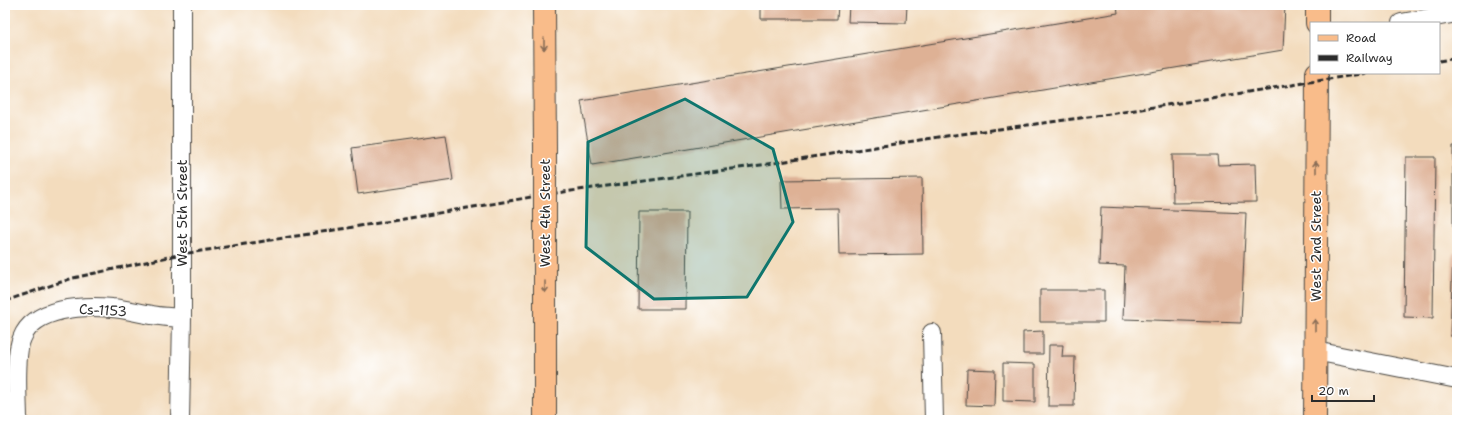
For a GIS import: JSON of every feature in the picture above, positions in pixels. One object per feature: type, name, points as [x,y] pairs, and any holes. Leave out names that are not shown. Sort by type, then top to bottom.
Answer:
[{"type":"main road","name":"West 4th Street","points":[[544,5],[545,420]]},
{"type":"main road","points":[[1317,5],[1317,22]]},
{"type":"main road","name":"West 2nd Street","points":[[1315,420],[1317,74]]},
{"type":"street","name":"West 5th Street","points":[[180,420],[182,318],[182,5]]},
{"type":"street","points":[[1407,22],[1457,13]]},
{"type":"street","name":"Cs-1153","points":[[18,420],[19,348],[22,337],[28,328],[40,319],[61,311],[79,307],[113,308],[182,318]]},
{"type":"street","points":[[932,333],[934,420]]},
{"type":"street","points":[[1315,351],[1457,379]]},
{"type":"highlighted area","points":[[685,99],[773,149],[793,222],[747,297],[654,299],[586,247],[588,142]]},
{"type":"building","points":[[761,5],[838,5],[837,19],[761,19]]},
{"type":"building","points":[[849,5],[907,5],[906,23],[848,22]]},
{"type":"building","points":[[1117,5],[1285,5],[1283,50],[592,165],[581,101],[1118,13]]},
{"type":"building","points":[[446,135],[453,180],[358,194],[352,148]]},
{"type":"building","points":[[1453,146],[1457,146],[1457,226],[1453,226]]},
{"type":"building","points":[[1172,155],[1217,155],[1218,165],[1255,164],[1256,202],[1173,203]]},
{"type":"building","points":[[1406,157],[1435,157],[1433,318],[1404,317]]},
{"type":"building","points":[[922,178],[923,254],[839,255],[838,208],[782,209],[781,180]]},
{"type":"building","points":[[1101,207],[1246,213],[1241,323],[1123,319],[1125,266],[1099,265]]},
{"type":"building","points":[[639,212],[687,212],[686,309],[638,309]]},
{"type":"building","points":[[1453,253],[1457,253],[1457,336],[1450,336]]},
{"type":"building","points":[[1040,290],[1104,290],[1104,322],[1040,322]]},
{"type":"building","points":[[1043,331],[1043,354],[1023,354],[1023,332]]},
{"type":"building","points":[[1049,345],[1063,345],[1062,357],[1075,357],[1074,406],[1048,406]]},
{"type":"building","points":[[1003,363],[1035,364],[1035,402],[1003,401]]},
{"type":"building","points":[[967,369],[995,370],[994,406],[966,405]]},
{"type":"railway","points":[[1440,61],[1457,58]]},
{"type":"railway","points":[[5,301],[73,278],[182,254],[398,220],[549,194],[761,165],[939,137],[1110,114],[1361,74]]}]
